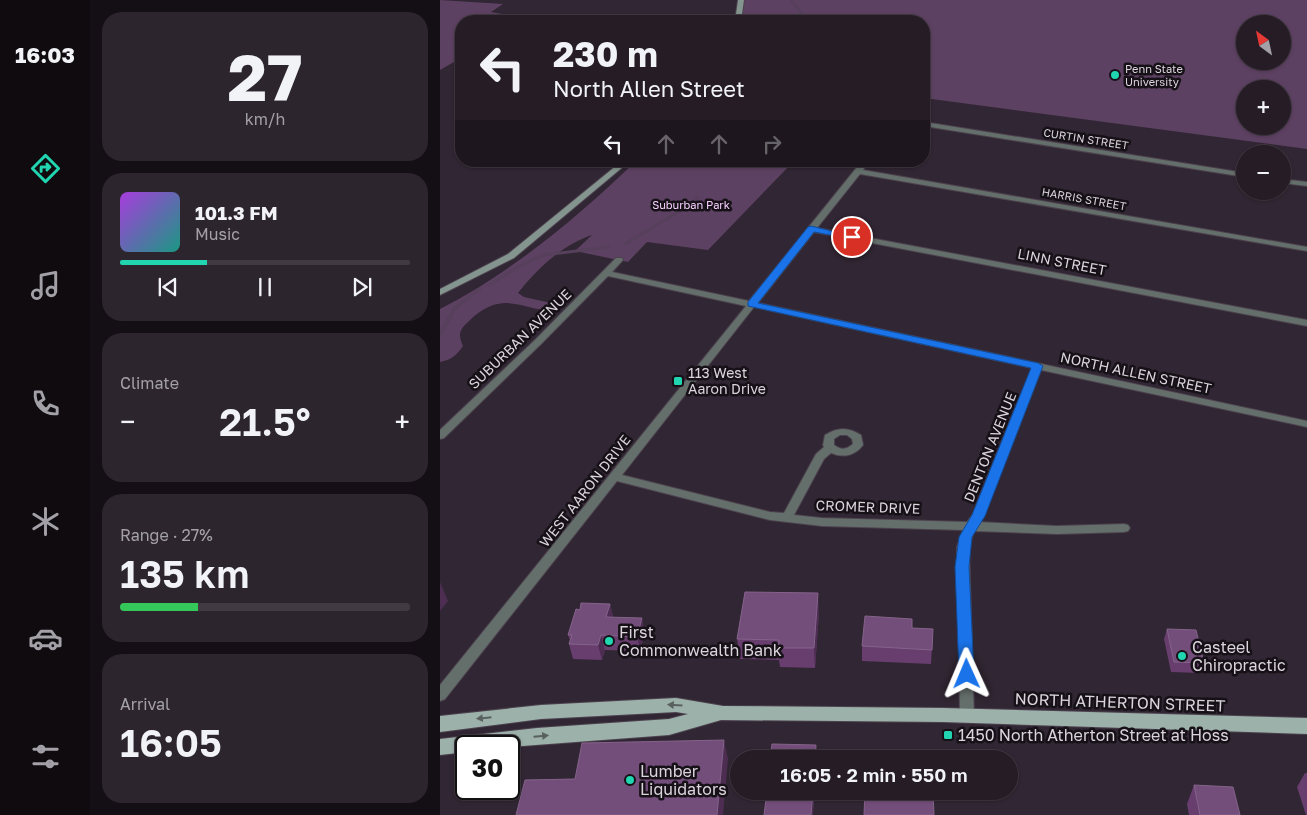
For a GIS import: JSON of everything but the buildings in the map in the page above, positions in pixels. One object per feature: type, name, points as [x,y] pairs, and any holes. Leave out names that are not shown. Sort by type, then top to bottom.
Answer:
[{"type":"main road","name":"NORTH ATHERTON STREET","points":[[440,724],[542,712],[676,704],[723,713],[966,716],[1307,726]]},
{"type":"main road","name":"NORTH ATHERTON STREET","points":[[440,747],[537,736],[670,727],[723,713]]},
{"type":"street","points":[[739,15],[742,0]]},
{"type":"street","name":"CURTIN STREET","points":[[930,125],[1236,174]]},
{"type":"street","points":[[440,292],[511,256],[620,167]]},
{"type":"street","name":"WEST AARON DRIVE","points":[[440,695],[861,167]]},
{"type":"street","name":"HARRIS STREET","points":[[858,171],[1307,249]]},
{"type":"street","points":[[1291,182],[1307,184]]},
{"type":"street","name":"LINN STREET","points":[[811,229],[1307,323]]},
{"type":"street","name":"SUBURBAN AVENUE","points":[[440,436],[618,260]]},
{"type":"street","name":"NORTH ALLEN STREET","points":[[607,272],[1307,424]]},
{"type":"street","name":"DENTON AVENUE","points":[[966,716],[966,619],[962,567],[963,547],[970,526],[978,516],[1038,366]]},
{"type":"street","points":[[786,518],[820,457],[830,448]]},
{"type":"street","name":"CROMER DRIVE","points":[[615,477],[744,510],[786,518],[822,522],[1057,530],[1124,528]]},
{"type":"green space","points":[[440,0],[503,4],[491,12],[509,15],[455,15],[455,61],[440,70]]},
{"type":"green space","name":"Penn State University","points":[[740,0],[1307,0],[1307,149],[1291,147],[1291,145],[1277,145],[930,99],[930,15],[738,15]]},
{"type":"green space","name":"Suburban Park","points":[[630,167],[788,167],[708,250],[647,242],[628,262],[575,251],[592,235],[570,245],[560,251],[533,275],[518,293],[524,297],[565,306],[553,310],[508,303],[496,304],[483,310],[468,322],[461,330],[460,339],[463,346],[453,357],[440,362],[440,309],[518,261],[591,203]]},
{"type":"waterway","points":[[791,0],[803,15]]},
{"type":"waterway","points":[[625,244],[688,206],[698,197]]},
{"type":"waterway","points":[[489,285],[523,264],[544,255],[609,247]]},
{"type":"waterway","points":[[455,308],[480,289]]},
{"type":"waterway","points":[[440,335],[455,308]]},
{"type":"place","name":"Penn State University","points":[[1115,75]]},
{"type":"place","name":"113 West Aaron Drive","points":[[678,381]]},
{"type":"place","name":"First Commonwealth Bank","points":[[609,641]]},
{"type":"place","name":"Casteel Chiropractic","points":[[1182,656]]},
{"type":"place","name":"1450 North Atherton Street at Hoss","points":[[948,735]]},
{"type":"place","name":"Lumber Liquidators","points":[[630,780]]},
{"type":"route","points":[[852,237],[811,229],[751,304],[1038,366],[978,516],[970,526],[963,547],[962,567],[966,619],[967,674]]}]
